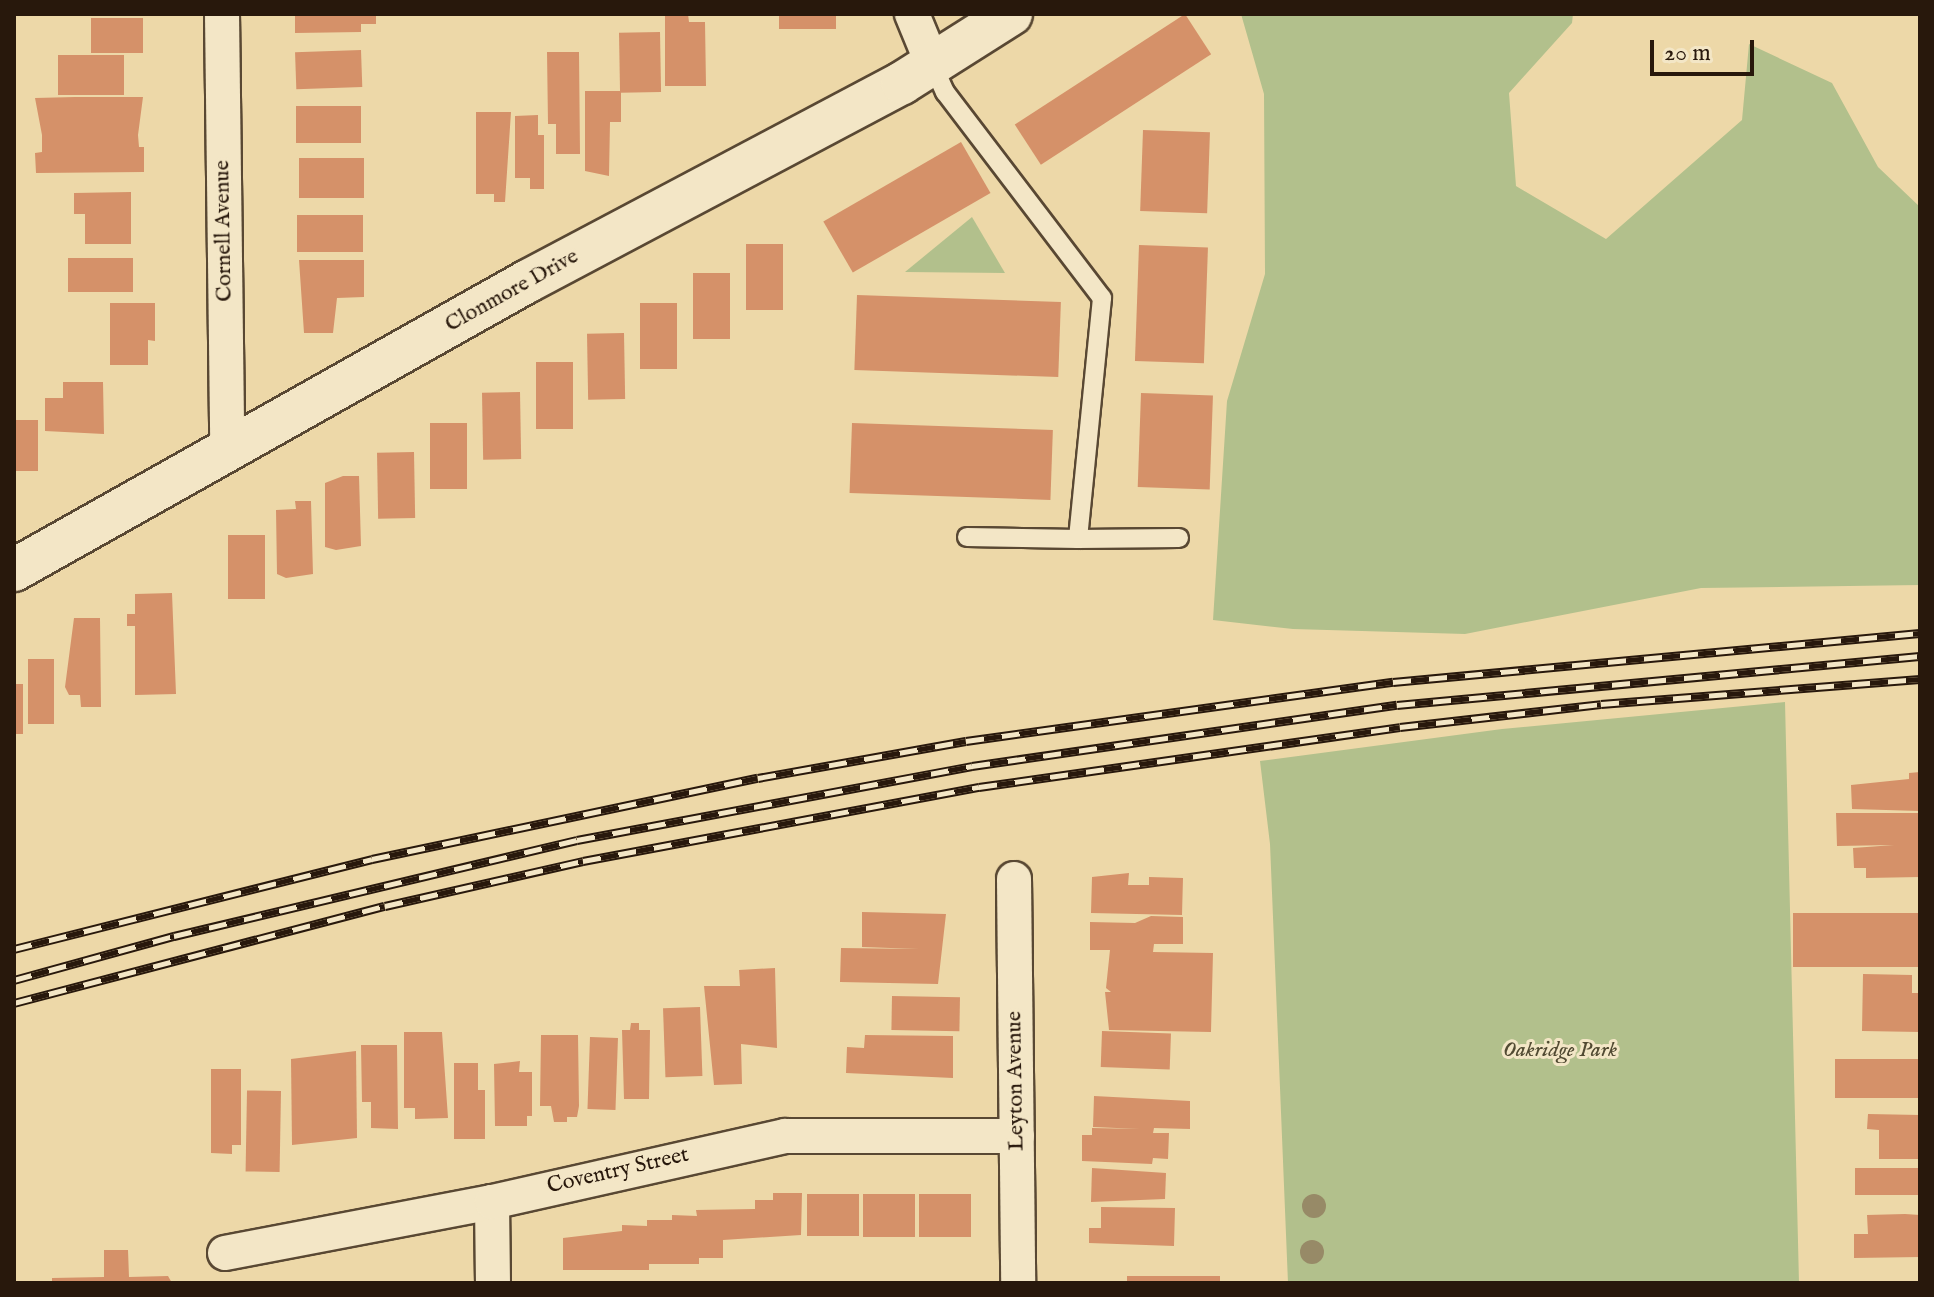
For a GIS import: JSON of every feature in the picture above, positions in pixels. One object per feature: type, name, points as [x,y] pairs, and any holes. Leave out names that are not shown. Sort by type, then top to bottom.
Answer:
[{"type":"street","name":"Cornell Avenue","points":[[222,14],[227,448]]},
{"type":"street","points":[[912,14],[931,60]]},
{"type":"street","name":"Clonmore Drive","points":[[14,570],[227,448],[902,83],[931,60],[1011,14]]},
{"type":"street","name":"Leyton Avenue","points":[[1014,879],[1018,1283]]},
{"type":"street","name":"Coventry Street","points":[[225,1253],[492,1202],[626,1167],[785,1136],[1017,1136]]},
{"type":"street","points":[[492,1202],[493,1283]]},
{"type":"lane","points":[[931,60],[945,92],[1102,298],[1078,539]]},
{"type":"lane","points":[[967,537],[1179,538]]},
{"type":"green space","points":[[1241,14],[1573,14],[1572,23],[1509,93],[1516,186],[1606,239],[1742,120],[1749,44],[1832,83],[1878,167],[1920,207],[1920,585],[1701,588],[1465,634],[1293,629],[1213,620],[1227,401],[1265,274],[1264,94]]},
{"type":"green space","points":[[972,217],[1005,273],[905,272]]},
{"type":"green space","name":"Oakridge Park","points":[[1785,702],[1799,1283],[1288,1283],[1270,844],[1260,761],[1502,729]]},
{"type":"building","points":[[295,14],[376,14],[376,24],[361,24],[361,32],[295,33]]},
{"type":"building","points":[[665,14],[688,14],[689,22],[705,22],[706,86],[665,86]]},
{"type":"building","points":[[779,14],[836,14],[836,29],[779,29]]},
{"type":"building","points":[[1185,14],[1211,54],[1041,165],[1015,125]]},
{"type":"building","points":[[91,18],[143,18],[143,53],[91,53]]},
{"type":"building","points":[[660,32],[661,92],[620,93],[619,33]]},
{"type":"building","points":[[361,50],[362,87],[296,89],[295,52]]},
{"type":"building","points":[[547,52],[579,52],[580,154],[556,154],[556,124],[548,124]]},
{"type":"building","points":[[58,55],[124,55],[124,95],[58,95]]},
{"type":"building","points":[[585,91],[621,91],[621,122],[610,122],[609,176],[585,171]]},
{"type":"building","points":[[143,97],[138,135],[139,147],[144,147],[144,172],[36,173],[35,153],[42,152],[42,135],[35,98]]},
{"type":"building","points":[[296,106],[361,106],[361,143],[296,143]]},
{"type":"building","points":[[476,112],[511,112],[505,202],[494,202],[494,194],[476,194]]},
{"type":"building","points":[[538,115],[538,135],[544,135],[544,189],[530,189],[530,178],[515,178],[515,116]]},
{"type":"building","points":[[1143,130],[1210,132],[1207,213],[1140,211]]},
{"type":"building","points":[[961,142],[990,193],[853,273],[823,222]]},
{"type":"building","points":[[299,158],[364,158],[364,198],[299,198]]},
{"type":"building","points":[[131,192],[131,244],[85,244],[85,214],[74,214],[74,193]]},
{"type":"building","points":[[297,215],[363,215],[363,252],[297,252]]},
{"type":"building","points":[[746,244],[783,244],[783,310],[746,310]]},
{"type":"building","points":[[1139,245],[1208,247],[1204,363],[1135,361]]},
{"type":"building","points":[[68,258],[133,258],[133,292],[68,292]]},
{"type":"building","points":[[299,260],[364,260],[364,297],[337,298],[333,333],[304,333]]},
{"type":"building","points":[[693,273],[730,273],[730,339],[693,339]]},
{"type":"building","points":[[857,295],[1061,302],[1058,377],[854,370]]},
{"type":"building","points":[[110,303],[155,303],[155,341],[148,340],[148,365],[110,365]]},
{"type":"building","points":[[640,303],[677,303],[677,369],[640,369]]},
{"type":"building","points":[[624,333],[625,399],[588,400],[587,334]]},
{"type":"building","points":[[536,362],[573,362],[573,429],[536,429]]},
{"type":"building","points":[[63,382],[103,382],[104,434],[45,431],[45,398],[63,398]]},
{"type":"building","points":[[520,392],[521,459],[483,460],[482,393]]},
{"type":"building","points":[[1141,393],[1213,396],[1210,489],[1138,487]]},
{"type":"building","points":[[14,420],[38,420],[38,471],[14,471]]},
{"type":"building","points":[[430,423],[467,423],[467,489],[430,489]]},
{"type":"building","points":[[852,423],[1053,430],[1050,500],[850,493]]},
{"type":"building","points":[[414,452],[415,518],[378,519],[377,453]]},
{"type":"building","points":[[343,476],[359,476],[361,546],[336,550],[325,547],[325,483]]},
{"type":"building","points":[[295,501],[311,501],[313,574],[286,578],[277,574],[276,510],[296,509]]},
{"type":"building","points":[[228,535],[265,535],[265,599],[228,599]]},
{"type":"building","points":[[172,593],[176,694],[135,695],[135,626],[127,626],[127,614],[135,614],[135,594]]},
{"type":"building","points":[[74,618],[100,618],[101,707],[81,707],[80,695],[69,695],[65,687]]},
{"type":"building","points":[[28,659],[54,659],[54,724],[28,724]]},
{"type":"building","points":[[14,684],[23,684],[23,734],[14,734]]},
{"type":"building","points":[[1920,772],[1920,811],[1852,809],[1851,785],[1909,779],[1909,773]]},
{"type":"building","points":[[1836,813],[1920,813],[1920,877],[1866,878],[1866,868],[1854,868],[1853,848],[1894,845],[1837,846]]},
{"type":"building","points":[[1129,873],[1128,885],[1149,885],[1149,877],[1183,878],[1182,915],[1091,913],[1092,877]]},
{"type":"building","points":[[862,912],[946,914],[938,984],[840,982],[841,948],[919,949],[862,947]]},
{"type":"building","points":[[1793,913],[1920,913],[1920,967],[1793,967]]},
{"type":"building","points":[[1151,916],[1183,917],[1183,944],[1154,944],[1153,952],[1213,953],[1211,1032],[1109,1030],[1105,992],[1111,992],[1106,988],[1110,950],[1090,950],[1090,922],[1135,923]]},
{"type":"building","points":[[775,968],[777,1048],[741,1044],[742,1084],[714,1085],[704,986],[740,986],[739,970]]},
{"type":"building","points":[[1863,974],[1912,975],[1912,993],[1920,993],[1920,1032],[1862,1031]]},
{"type":"building","points":[[892,996],[960,997],[959,1031],[891,1030]]},
{"type":"building","points":[[700,1007],[702,1076],[665,1077],[663,1008]]},
{"type":"building","points":[[631,1023],[639,1023],[639,1030],[650,1030],[649,1099],[624,1099],[622,1030],[630,1030]]},
{"type":"building","points":[[1102,1031],[1171,1033],[1170,1069],[1101,1067]]},
{"type":"building","points":[[404,1032],[442,1032],[448,1118],[415,1119],[415,1108],[404,1108]]},
{"type":"building","points":[[541,1035],[578,1035],[579,1106],[577,1117],[567,1117],[567,1122],[554,1122],[551,1106],[540,1106]]},
{"type":"building","points":[[865,1035],[953,1036],[953,1078],[846,1073],[847,1047],[864,1048]]},
{"type":"building","points":[[590,1037],[618,1038],[615,1110],[587,1109]]},
{"type":"building","points":[[361,1045],[397,1045],[398,1129],[371,1128],[371,1102],[362,1102]]},
{"type":"building","points":[[356,1051],[357,1138],[292,1145],[291,1059]]},
{"type":"building","points":[[1835,1059],[1920,1059],[1920,1098],[1835,1098]]},
{"type":"building","points":[[520,1061],[519,1072],[532,1072],[532,1116],[527,1116],[527,1126],[495,1126],[494,1064]]},
{"type":"building","points":[[454,1063],[478,1063],[478,1090],[485,1090],[485,1139],[454,1139]]},
{"type":"building","points":[[211,1069],[241,1069],[241,1145],[232,1145],[232,1154],[211,1153]]},
{"type":"building","points":[[247,1090],[281,1091],[280,1172],[246,1171]]},
{"type":"building","points":[[1094,1096],[1190,1101],[1190,1129],[1154,1128],[1153,1133],[1169,1133],[1168,1159],[1153,1158],[1152,1164],[1082,1161],[1082,1135],[1092,1135],[1092,1128],[1140,1129],[1093,1127]]},
{"type":"building","points":[[1868,1114],[1920,1115],[1920,1159],[1879,1159],[1879,1130],[1867,1129]]},
{"type":"building","points":[[1092,1168],[1166,1173],[1165,1199],[1091,1202]]},
{"type":"building","points":[[1855,1168],[1920,1168],[1920,1195],[1855,1195]]},
{"type":"building","points":[[773,1193],[802,1193],[801,1235],[723,1240],[723,1258],[699,1258],[699,1264],[649,1264],[649,1270],[563,1270],[563,1238],[622,1231],[622,1225],[647,1226],[647,1220],[672,1220],[672,1215],[697,1216],[696,1210],[755,1209],[755,1200],[773,1200]]},
{"type":"building","points":[[807,1194],[859,1194],[859,1236],[807,1236]]},
{"type":"building","points":[[863,1194],[915,1194],[915,1237],[863,1237]]},
{"type":"building","points":[[919,1194],[971,1194],[971,1237],[919,1237]]},
{"type":"building","points":[[1101,1207],[1175,1208],[1174,1246],[1089,1243],[1089,1228],[1101,1228]]},
{"type":"building","points":[[1867,1215],[1920,1215],[1920,1257],[1854,1258],[1854,1234],[1868,1234]]},
{"type":"building","points":[[104,1250],[128,1250],[129,1277],[168,1276],[172,1283],[52,1283],[52,1278],[104,1277]]},
{"type":"building","points":[[1127,1276],[1220,1276],[1220,1283],[1127,1283]]},
{"type":"railway","points":[[14,949],[372,859],[758,778],[966,741],[1393,682],[1920,633]]},
{"type":"railway","points":[[14,980],[174,936],[577,840],[972,766],[1397,705],[1920,656]]},
{"type":"railway","points":[[14,1003],[385,906],[583,861],[979,787],[1400,727],[1601,704],[1920,679]]}]
